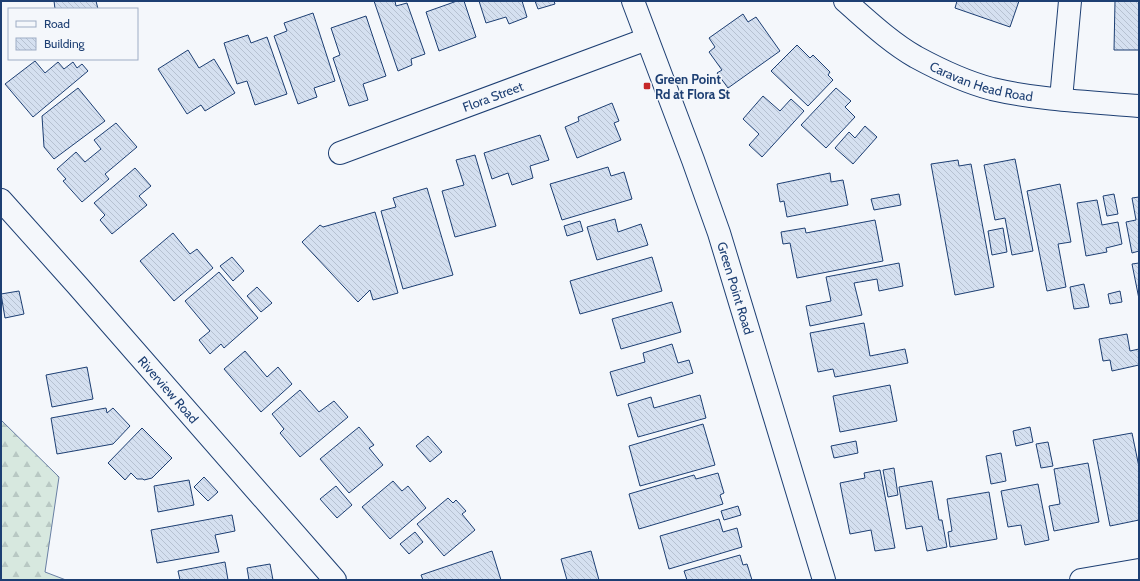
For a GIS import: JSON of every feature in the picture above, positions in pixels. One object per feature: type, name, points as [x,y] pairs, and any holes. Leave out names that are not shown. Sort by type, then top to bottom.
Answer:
[{"type":"street","name":"Green Point Road","points":[[632,1],[693,160],[719,233],[824,580]]},
{"type":"street","name":"Caravan Head Road","points":[[845,1],[895,43],[916,57],[967,81],[1015,94],[1139,106]]},
{"type":"street","points":[[1061,99],[1070,1]]},
{"type":"street","name":"Flora Street","points":[[340,153],[647,39]]},
{"type":"street","name":"Riverview Road","points":[[1,200],[78,285],[335,580]]},
{"type":"street","points":[[1081,580],[1139,570]]},
{"type":"green space","points":[[1,420],[59,477],[45,572],[66,580],[1,580]]},
{"type":"building","points":[[54,1],[96,1],[98,8],[55,8]]},
{"type":"building","points":[[374,1],[395,1],[396,6],[407,3],[425,54],[411,59],[412,65],[398,71]]},
{"type":"building","points":[[457,1],[464,1],[476,37],[439,51],[426,12]]},
{"type":"building","points":[[479,1],[522,1],[527,17],[509,24],[506,17],[486,23]]},
{"type":"building","points":[[535,1],[554,1],[555,4],[538,9]]},
{"type":"building","points":[[957,1],[1019,1],[1010,27],[955,8]]},
{"type":"building","points":[[1115,1],[1139,1],[1139,50],[1114,50]]},
{"type":"building","points":[[313,13],[335,81],[314,88],[317,97],[298,104],[274,36],[287,31],[284,23]]},
{"type":"building","points":[[743,14],[748,22],[756,17],[780,51],[728,88],[717,73],[722,70],[709,52],[715,47],[709,38]]},
{"type":"building","points":[[366,16],[386,76],[363,84],[368,100],[349,106],[333,58],[340,55],[331,28]]},
{"type":"building","points":[[248,35],[251,43],[267,37],[287,94],[255,105],[247,81],[237,84],[224,43]]},
{"type":"building","points":[[797,45],[810,58],[813,55],[830,72],[828,75],[833,80],[808,106],[771,71]]},
{"type":"building","points":[[188,50],[199,68],[214,59],[235,93],[205,111],[201,105],[187,114],[158,69]]},
{"type":"building","points":[[35,61],[45,73],[58,62],[64,69],[73,62],[77,68],[82,64],[88,71],[33,117],[5,84]]},
{"type":"building","points":[[78,88],[105,121],[54,159],[44,147],[42,116]]},
{"type":"building","points":[[836,88],[851,101],[845,107],[855,117],[826,148],[801,125]]},
{"type":"building","points":[[763,96],[780,111],[791,99],[804,111],[762,157],[749,145],[759,134],[743,119]]},
{"type":"building","points":[[612,103],[619,121],[614,123],[621,140],[577,158],[565,127],[579,121],[578,117]]},
{"type":"building","points":[[116,123],[137,147],[105,174],[109,179],[82,202],[63,181],[66,179],[57,169],[76,152],[85,162],[101,149],[94,140]]},
{"type":"building","points":[[865,126],[877,137],[853,164],[835,148],[849,132],[855,138]]},
{"type":"building","points":[[540,135],[549,160],[530,166],[533,178],[512,185],[508,173],[492,179],[484,153]]},
{"type":"building","points":[[475,155],[496,226],[455,237],[442,191],[464,185],[456,160]]},
{"type":"building","points":[[1015,159],[1033,251],[1012,255],[1005,218],[995,220],[984,165]]},
{"type":"building","points":[[958,160],[959,166],[971,164],[994,287],[955,295],[931,164]]},
{"type":"building","points":[[608,167],[611,176],[624,172],[632,199],[562,220],[550,184]]},
{"type":"building","points":[[135,168],[151,186],[139,196],[147,205],[112,234],[100,220],[105,215],[94,203]]},
{"type":"building","points":[[830,173],[831,182],[843,180],[848,205],[787,217],[784,201],[780,202],[777,184]]},
{"type":"building","points":[[1060,184],[1071,242],[1058,244],[1066,287],[1047,291],[1027,191]]},
{"type":"building","points":[[427,188],[453,275],[403,289],[381,211],[396,207],[393,198]]},
{"type":"building","points":[[899,194],[901,205],[874,210],[871,199]]},
{"type":"building","points":[[1114,194],[1118,214],[1107,216],[1103,196]]},
{"type":"building","points":[[1139,197],[1139,251],[1132,253],[1126,222],[1136,220],[1132,198]]},
{"type":"building","points":[[1097,200],[1102,225],[1118,222],[1122,244],[1106,248],[1107,252],[1086,256],[1077,203]]},
{"type":"building","points":[[375,212],[398,293],[373,300],[370,290],[358,302],[302,242],[320,225],[323,227]]},
{"type":"building","points":[[615,219],[618,232],[641,224],[648,245],[597,260],[587,227]]},
{"type":"building","points":[[875,220],[883,261],[797,278],[790,243],[783,244],[781,232],[805,228],[806,233]]},
{"type":"building","points":[[580,221],[583,231],[567,236],[564,226]]},
{"type":"building","points":[[1003,228],[1007,252],[992,255],[988,231]]},
{"type":"building","points":[[173,233],[190,254],[197,249],[213,268],[174,301],[140,261]]},
{"type":"building","points":[[232,257],[244,271],[233,281],[220,266]]},
{"type":"building","points":[[652,257],[662,291],[580,314],[570,281]]},
{"type":"building","points":[[899,263],[903,286],[879,291],[877,279],[854,283],[862,315],[810,326],[806,306],[831,301],[826,277]]},
{"type":"building","points":[[1139,263],[1139,299],[1132,264]]},
{"type":"building","points":[[219,272],[258,318],[224,348],[221,344],[210,354],[199,340],[210,331],[185,301]]},
{"type":"building","points":[[1084,284],[1089,307],[1074,309],[1070,287]]},
{"type":"building","points":[[257,287],[272,303],[261,312],[247,296]]},
{"type":"building","points":[[19,291],[24,314],[5,318],[1,294]]},
{"type":"building","points":[[1120,291],[1122,302],[1110,304],[1108,294]]},
{"type":"building","points":[[672,302],[681,332],[621,349],[612,319]]},
{"type":"building","points":[[864,323],[870,356],[905,349],[908,363],[835,377],[833,369],[818,372],[810,333]]},
{"type":"building","points":[[1127,334],[1130,351],[1139,349],[1139,365],[1112,371],[1110,360],[1103,361],[1099,339]]},
{"type":"building","points":[[672,344],[678,363],[689,360],[693,373],[617,396],[610,372],[645,362],[643,353]]},
{"type":"building","points":[[245,351],[267,377],[278,367],[292,384],[261,412],[224,369]]},
{"type":"building","points":[[87,367],[93,399],[52,407],[46,375]]},
{"type":"building","points":[[890,385],[897,421],[840,432],[833,396]]},
{"type":"building","points":[[300,390],[319,412],[334,401],[348,417],[300,457],[280,433],[284,429],[272,414]]},
{"type":"building","points":[[700,395],[706,418],[638,437],[628,404],[651,397],[654,408]]},
{"type":"building","points":[[106,408],[107,413],[113,408],[130,426],[113,444],[57,454],[51,418]]},
{"type":"building","points":[[703,424],[715,465],[640,486],[629,446]]},
{"type":"building","points":[[359,427],[374,445],[369,448],[383,465],[349,493],[320,459]]},
{"type":"building","points":[[1030,427],[1033,442],[1016,446],[1013,431]]},
{"type":"building","points":[[142,428],[172,458],[152,478],[144,480],[137,479],[131,473],[125,480],[108,463]]},
{"type":"building","points":[[1132,433],[1139,467],[1139,520],[1110,526],[1093,440]]},
{"type":"building","points":[[428,436],[442,452],[430,462],[416,446]]},
{"type":"building","points":[[856,441],[858,453],[834,458],[831,446]]},
{"type":"building","points":[[1048,442],[1053,466],[1041,468],[1036,444]]},
{"type":"building","points":[[1001,453],[1006,481],[991,484],[986,456]]},
{"type":"building","points":[[1088,463],[1099,522],[1054,531],[1049,506],[1060,504],[1054,469]]},
{"type":"building","points":[[894,468],[898,495],[888,497],[883,470]]},
{"type":"building","points":[[880,470],[895,548],[875,551],[871,530],[850,534],[840,483],[865,478],[864,473]]},
{"type":"building","points":[[718,473],[724,493],[720,495],[723,504],[639,529],[629,494],[694,475],[696,479]]},
{"type":"building","points":[[204,477],[218,492],[208,501],[194,487]]},
{"type":"building","points":[[189,480],[194,505],[158,512],[154,486]]},
{"type":"building","points":[[393,481],[402,491],[408,486],[426,508],[390,539],[362,507]]},
{"type":"building","points":[[932,481],[939,520],[942,520],[947,547],[927,551],[922,526],[906,529],[899,487]]},
{"type":"building","points":[[1038,484],[1049,540],[1025,545],[1021,525],[1008,527],[1001,491]]},
{"type":"building","points":[[336,486],[352,505],[337,518],[320,499]]},
{"type":"building","points":[[989,492],[997,539],[950,547],[948,532],[952,531],[947,499]]},
{"type":"building","points":[[448,498],[453,503],[456,500],[466,511],[462,514],[475,530],[444,556],[417,524]]},
{"type":"building","points":[[738,506],[741,515],[724,520],[721,511]]},
{"type":"building","points":[[232,515],[235,531],[215,535],[219,552],[157,563],[151,530]]},
{"type":"building","points":[[719,519],[723,532],[737,528],[742,547],[669,569],[660,536]]},
{"type":"building","points":[[415,532],[423,542],[409,554],[400,544]]},
{"type":"building","points":[[492,551],[501,580],[423,580],[421,575]]},
{"type":"building","points":[[591,551],[599,580],[567,580],[561,559]]},
{"type":"building","points":[[740,555],[743,565],[747,564],[752,580],[687,580],[684,571]]},
{"type":"building","points":[[225,562],[228,580],[180,580],[178,571]]},
{"type":"building","points":[[270,564],[273,580],[249,580],[247,568]]},
{"type":"place","name":"Green Point Rd at Flora St","points":[[647,86]]}]
